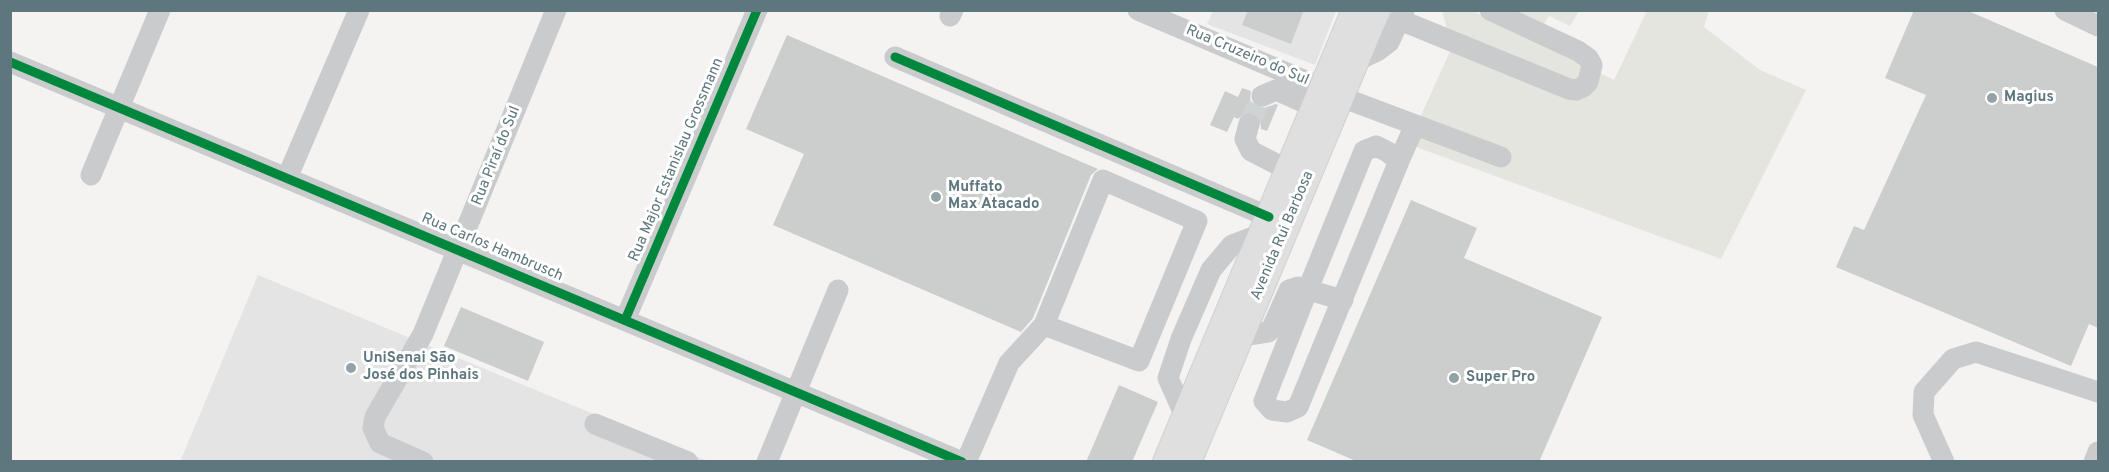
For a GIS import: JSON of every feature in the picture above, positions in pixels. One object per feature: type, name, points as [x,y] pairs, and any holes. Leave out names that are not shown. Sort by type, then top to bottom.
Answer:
[{"type":"main road","name":"Avenida Rui Barbosa","points":[[1188,462],[1241,336],[1355,10]]},
{"type":"main road","name":"Avenida Rui Barbosa","points":[[1167,462],[1288,171],[1326,97],[1356,61],[1377,10]]},
{"type":"street","points":[[91,175],[160,10]]},
{"type":"street","points":[[287,178],[359,10]]},
{"type":"street","name":"Rua Piraí do Sul","points":[[423,462],[380,443],[373,428],[375,417],[423,334],[556,10]]},
{"type":"street","name":"Rua Major Estanislau Grossmann","points":[[625,320],[757,10]]},
{"type":"street","name":"Rua Cruzeiro do Sul","points":[[1138,10],[1326,97]]},
{"type":"street","points":[[1356,61],[1377,51],[1389,42],[1402,15],[1569,89],[1576,90],[1588,82],[1592,65],[1588,58],[1578,51],[1490,10]]},
{"type":"street","points":[[2065,10],[2098,26]]},
{"type":"street","points":[[895,57],[1265,226]]},
{"type":"street","name":"Rua Carlos Hambrusch","points":[[10,62],[964,462]]},
{"type":"street","points":[[1262,96],[1276,90],[1326,97],[1415,125],[1501,157]]},
{"type":"street","points":[[1249,124],[1245,139],[1251,151],[1288,171]]},
{"type":"street","points":[[1399,161],[1388,152],[1376,147],[1364,151],[1264,401],[1272,410],[1287,412],[1299,407],[1415,125]]},
{"type":"street","points":[[964,462],[1009,363],[1044,325],[1103,180],[1197,221],[1138,362],[1044,325]]},
{"type":"street","points":[[1185,416],[1168,378],[1180,339],[1211,270],[1232,244],[1265,226]]},
{"type":"street","points":[[1241,336],[1268,332],[1289,291],[1298,288],[1308,289],[1343,300]]},
{"type":"street","points":[[767,462],[838,290]]},
{"type":"street","points":[[1153,327],[1180,339]]},
{"type":"street","points":[[1944,462],[1923,416],[1924,392],[1953,359],[1976,352],[2098,392]]},
{"type":"street","points":[[596,424],[688,462]]},
{"type":"street","points":[[2094,462],[2098,452]]},
{"type":"shaded area","points":[[1213,11],[1336,11],[1315,65],[1207,24]]},
{"type":"shaded area","points":[[1442,11],[1473,11],[1614,80],[1647,11],[1709,11],[1704,27],[1760,70],[1806,90],[1721,259],[1408,144],[1452,47]]},
{"type":"shaded area","points":[[1513,11],[1579,11],[1570,26],[1549,16],[1543,26]]},
{"type":"shaded area","name":"UniSenai São José dos Pinhais","points":[[258,275],[707,461],[180,462]]},
{"type":"building","points":[[1248,10],[1304,10],[1291,44],[1242,25]]},
{"type":"building","points":[[1914,10],[1966,10],[2098,67],[2098,328],[2089,324],[2071,366],[1836,267],[1854,226],[1864,230],[1926,95],[1885,78]]},
{"type":"building","name":"Muffato Max Atacado","points":[[787,35],[1098,169],[1091,175],[1033,318],[1021,332],[773,225],[804,154],[746,129]]},
{"type":"building","points":[[1242,88],[1251,91],[1250,100],[1261,109],[1278,105],[1267,131],[1261,129],[1261,120],[1252,112],[1245,112],[1238,119],[1234,117],[1227,132],[1210,125],[1225,91],[1238,97]]},
{"type":"building","name":"Super Pro","points":[[1411,200],[1477,228],[1464,258],[1602,317],[1539,462],[1358,462],[1307,440]]},
{"type":"building","points":[[461,307],[544,342],[528,381],[444,346]]},
{"type":"building","points":[[1119,385],[1158,402],[1132,462],[1086,462]]},
{"type":"tunnel","points":[[1249,124],[1262,96]]},
{"type":"cycle path","points":[[625,320],[757,10]]},
{"type":"cycle path","points":[[895,57],[1269,217]]},
{"type":"cycle path","points":[[10,62],[962,462]]},
{"type":"place","name":"Magius","points":[[1992,98]]},
{"type":"place","name":"Muffato Max Atacado","points":[[936,197]]},
{"type":"place","name":"UniSenai São José dos Pinhais","points":[[351,368]]},
{"type":"place","name":"Super Pro","points":[[1454,378]]}]
